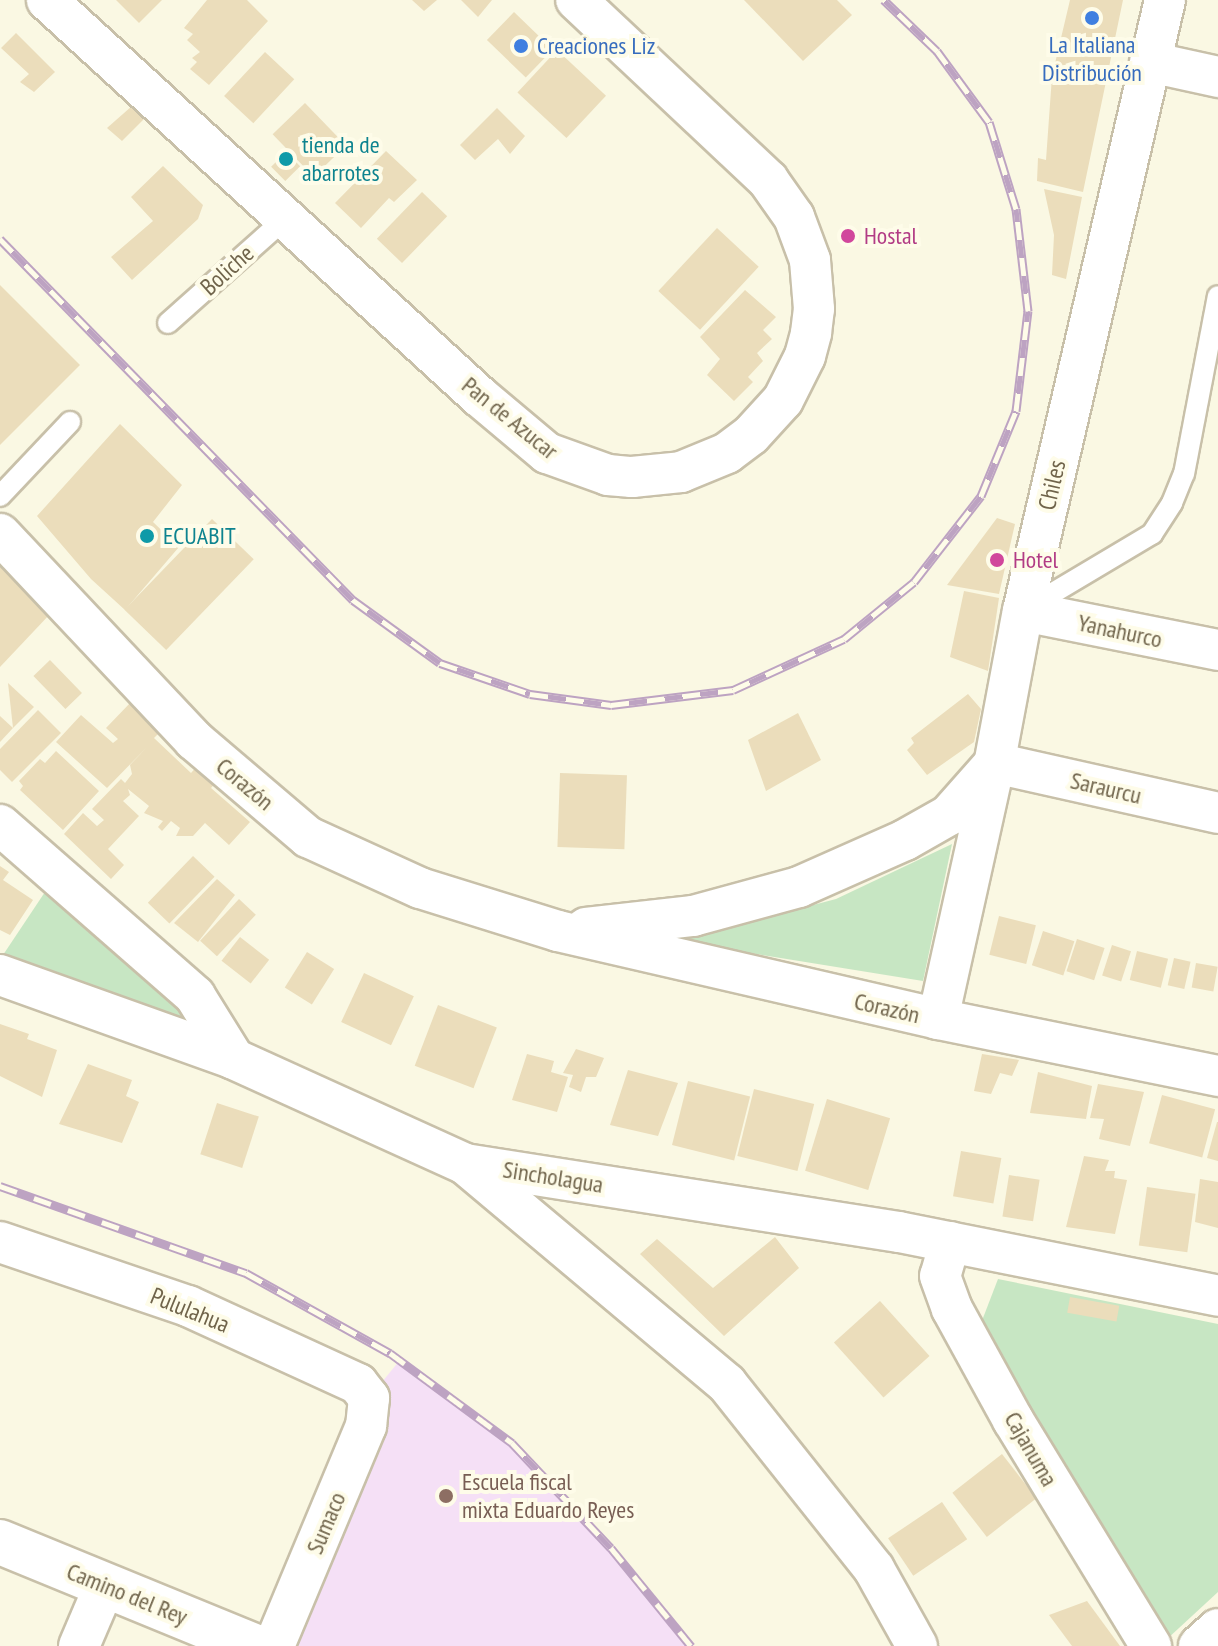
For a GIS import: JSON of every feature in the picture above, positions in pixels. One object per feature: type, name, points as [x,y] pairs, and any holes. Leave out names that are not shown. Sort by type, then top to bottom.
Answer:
[{"type":"street","name":"Pan de Azucar","points":[[47,0],[479,396],[547,453],[567,463],[608,475],[657,476],[705,463],[751,435],[783,400],[805,356],[814,309],[810,260],[794,217],[768,180],[576,0]]},
{"type":"street","name":"Chiles","points":[[938,1019],[995,763],[1023,611],[1165,0]]},
{"type":"street","points":[[1150,62],[1218,77]]},
{"type":"street","name":"Corazón","points":[[0,534],[194,740],[308,837],[420,888],[558,931],[938,1019],[1218,1076]]},
{"type":"street","name":"Yanahurco","points":[[1023,611],[1218,650]]},
{"type":"street","name":"Corazón","points":[[558,931],[693,916],[799,887],[905,840],[949,815],[995,763]]},
{"type":"street","name":"Saraurcu","points":[[995,763],[1218,813]]},
{"type":"street","points":[[0,825],[195,996],[234,1059]]},
{"type":"street","points":[[0,975],[234,1059]]},
{"type":"street","name":"Sincholagua","points":[[234,1059],[465,1164],[950,1242],[1218,1296]]},
{"type":"street","points":[[465,1164],[727,1384],[874,1569],[917,1646]]},
{"type":"street","name":"Pululahua","points":[[0,1242],[188,1306],[358,1384],[369,1398]]},
{"type":"street","name":"Cajanuma","points":[[950,1242],[940,1276],[952,1309],[1021,1433],[1151,1646]]},
{"type":"street","name":"Sumaco","points":[[274,1646],[366,1426],[369,1398]]},
{"type":"street","name":"Camino del Rey","points":[[0,1542],[254,1646]]},
{"type":"street","points":[[79,1646],[105,1585]]},
{"type":"street","points":[[1199,1646],[1218,1629]]},
{"type":"lane","name":"Boliche","points":[[168,323],[286,218]]},
{"type":"lane","points":[[1023,611],[1152,534],[1172,503],[1184,474],[1218,296]]},
{"type":"lane","points":[[0,496],[70,422]]},
{"type":"shaded area","name":"Escuela fiscal mixta Eduardo Reyes","points":[[400,1360],[512,1444],[611,1548],[691,1646],[274,1646],[369,1398]]},
{"type":"green space","points":[[952,844],[923,981],[676,941],[836,899]]},
{"type":"green space","points":[[49,886],[191,1006],[181,1018],[3,955]]},
{"type":"green space","points":[[998,1279],[1218,1324],[1218,1592],[1166,1640],[978,1331]]},
{"type":"building","points":[[116,0],[162,0],[139,23]]},
{"type":"building","points":[[207,0],[247,0],[268,21],[209,85],[190,69],[197,62],[192,58],[200,52],[187,40],[193,34],[184,28]]},
{"type":"building","points":[[412,0],[437,0],[424,11]]},
{"type":"building","points":[[461,0],[492,0],[478,17]]},
{"type":"building","points":[[744,0],[837,0],[852,15],[803,61]]},
{"type":"building","points":[[1070,0],[1123,0],[1083,192],[1037,181],[1038,158],[1046,160],[1052,76]]},
{"type":"building","name":"Creaciones Liz","points":[[514,12],[553,50],[526,78],[487,40]]},
{"type":"building","points":[[16,33],[55,72],[34,92],[20,82],[29,74],[1,48]]},
{"type":"building","points":[[557,50],[606,96],[566,138],[517,92]]},
{"type":"building","points":[[265,52],[294,79],[253,123],[224,96]]},
{"type":"building","points":[[305,103],[346,145],[314,177],[273,134]]},
{"type":"building","points":[[132,106],[144,119],[122,141],[107,128]]},
{"type":"building","points":[[497,108],[525,136],[510,154],[498,139],[475,160],[460,145]]},
{"type":"building","points":[[386,151],[417,180],[394,202],[389,198],[361,228],[335,203]]},
{"type":"building","name":"tienda de abarrotes","points":[[286,152],[300,166],[285,181],[271,167]]},
{"type":"building","points":[[163,166],[203,205],[198,219],[132,280],[111,257],[153,221],[131,197]]},
{"type":"building","points":[[1044,189],[1082,197],[1066,279],[1052,275],[1054,235]]},
{"type":"building","points":[[422,192],[447,216],[402,263],[377,239]]},
{"type":"building","points":[[717,228],[759,267],[700,330],[658,291]]},
{"type":"building","points":[[0,285],[80,365],[0,445]]},
{"type":"building","points":[[745,290],[776,317],[763,330],[772,339],[757,353],[763,361],[748,377],[753,382],[734,401],[707,375],[720,359],[700,337]]},
{"type":"building","points":[[120,424],[182,485],[153,522],[179,547],[125,610],[91,579],[37,516]]},
{"type":"building","points":[[997,518],[1015,524],[999,594],[947,585]]},
{"type":"building","points":[[212,519],[254,559],[166,650],[124,610]]},
{"type":"building","points":[[0,564],[51,613],[0,667]]},
{"type":"building","points":[[964,591],[999,598],[988,671],[950,657]]},
{"type":"building","points":[[50,660],[82,693],[65,709],[33,676]]},
{"type":"building","points":[[8,683],[34,707],[13,728]]},
{"type":"building","points":[[968,694],[981,709],[974,742],[927,775],[907,750],[914,743],[911,738]]},
{"type":"building","points":[[132,701],[162,730],[154,738],[191,773],[206,756],[224,773],[211,788],[250,822],[229,845],[205,823],[193,836],[176,836],[180,828],[171,821],[162,831],[158,827],[163,821],[144,813],[149,806],[128,789],[130,795],[123,801],[139,816],[108,849],[124,865],[111,879],[64,834],[83,813],[97,826],[104,820],[92,809],[121,779],[125,783],[132,774],[130,765],[147,747],[107,788],[56,742],[81,715],[113,743],[118,739],[106,728]]},
{"type":"building","points":[[38,710],[61,733],[12,782],[0,770],[0,749]]},
{"type":"building","points":[[798,713],[821,760],[766,791],[748,740]]},
{"type":"building","points":[[0,716],[13,728],[0,742]]},
{"type":"building","points":[[56,751],[99,791],[63,830],[20,790],[23,786],[19,781],[40,759],[45,763]]},
{"type":"building","points":[[560,773],[627,775],[624,849],[557,847]]},
{"type":"building","points":[[193,856],[215,877],[169,924],[148,903]]},
{"type":"building","points":[[0,866],[9,872],[3,880],[33,900],[10,935],[0,930]]},
{"type":"building","points":[[217,879],[235,895],[198,942],[174,923]]},
{"type":"building","points":[[239,899],[256,915],[217,956],[200,941]]},
{"type":"building","points":[[999,916],[1036,925],[1026,964],[989,955]]},
{"type":"building","points":[[1043,931],[1074,941],[1063,975],[1032,965]]},
{"type":"building","points":[[240,937],[269,960],[251,983],[222,961]]},
{"type":"building","points":[[1077,939],[1105,948],[1094,980],[1066,971]]},
{"type":"building","points":[[1112,945],[1131,951],[1121,982],[1102,975]]},
{"type":"building","points":[[1137,951],[1168,959],[1161,988],[1130,980]]},
{"type":"building","points":[[307,952],[334,969],[312,1005],[285,988]]},
{"type":"building","points":[[1174,958],[1191,962],[1184,989],[1168,985]]},
{"type":"building","points":[[1196,963],[1218,967],[1213,991],[1192,988]]},
{"type":"building","points":[[364,973],[414,996],[391,1045],[341,1022]]},
{"type":"building","points":[[438,1005],[497,1028],[474,1088],[415,1066]]},
{"type":"building","points":[[0,1024],[29,1034],[27,1039],[57,1050],[42,1097],[0,1076]]},
{"type":"building","points":[[576,1049],[604,1058],[596,1077],[586,1077],[581,1092],[569,1087],[573,1075],[563,1073]]},
{"type":"building","points":[[527,1054],[554,1061],[551,1072],[568,1077],[557,1112],[512,1100]]},
{"type":"building","points":[[982,1054],[1019,1060],[1012,1076],[1000,1073],[991,1094],[974,1091]]},
{"type":"building","points":[[88,1064],[132,1080],[126,1096],[139,1102],[122,1143],[59,1124]]},
{"type":"building","points":[[628,1070],[678,1083],[658,1136],[610,1125]]},
{"type":"building","points":[[1038,1072],[1092,1086],[1086,1119],[1030,1113]]},
{"type":"building","points":[[688,1081],[750,1096],[734,1161],[672,1145]]},
{"type":"building","points":[[1098,1084],[1144,1092],[1130,1146],[1099,1139],[1104,1119],[1090,1118]]},
{"type":"building","points":[[754,1089],[814,1104],[797,1171],[737,1156]]},
{"type":"building","points":[[1162,1095],[1215,1109],[1202,1158],[1149,1143]]},
{"type":"building","points":[[827,1099],[890,1118],[868,1190],[805,1171]]},
{"type":"building","points":[[217,1103],[259,1117],[242,1168],[200,1154]]},
{"type":"building","points":[[1218,1122],[1218,1161],[1207,1158]]},
{"type":"building","points":[[961,1151],[1001,1158],[993,1203],[953,1196]]},
{"type":"building","points":[[1084,1156],[1109,1160],[1105,1171],[1115,1171],[1114,1178],[1127,1180],[1115,1234],[1066,1227]]},
{"type":"building","points":[[1009,1175],[1040,1180],[1033,1221],[1002,1216]]},
{"type":"building","points":[[1200,1179],[1218,1182],[1218,1228],[1195,1222]]},
{"type":"building","points":[[1147,1187],[1196,1194],[1187,1252],[1139,1245]]},
{"type":"building","points":[[775,1237],[799,1268],[724,1336],[640,1254],[657,1239],[713,1288]]},
{"type":"building","points":[[1070,1297],[1119,1306],[1116,1321],[1067,1313]]},
{"type":"building","points":[[880,1301],[930,1356],[883,1397],[834,1342]]},
{"type":"building","points":[[1002,1454],[1036,1498],[987,1537],[952,1493]]},
{"type":"building","points":[[942,1502],[967,1539],[913,1576],[888,1538]]},
{"type":"building","points":[[1087,1601],[1120,1646],[1072,1646],[1049,1615]]},
{"type":"railway","points":[[0,239],[353,600],[440,663],[530,694],[611,705],[733,690],[844,639],[914,582],[981,496],[1016,411],[1028,311],[1016,209],[989,122],[937,51],[884,0]]},
{"type":"railway","points":[[0,1186],[246,1273],[390,1353],[512,1443],[611,1548],[691,1646]]},
{"type":"place","name":"La Italiana Distribución","points":[[1092,18]]},
{"type":"place","name":"Creaciones Liz","points":[[521,46]]},
{"type":"place","name":"tienda de abarrotes","points":[[286,159]]},
{"type":"place","name":"Hostal","points":[[848,236]]},
{"type":"place","name":"ECUABIT","points":[[147,536]]},
{"type":"place","name":"Hotel","points":[[997,560]]},
{"type":"place","name":"Escuela fiscal mixta Eduardo Reyes","points":[[446,1496]]}]
